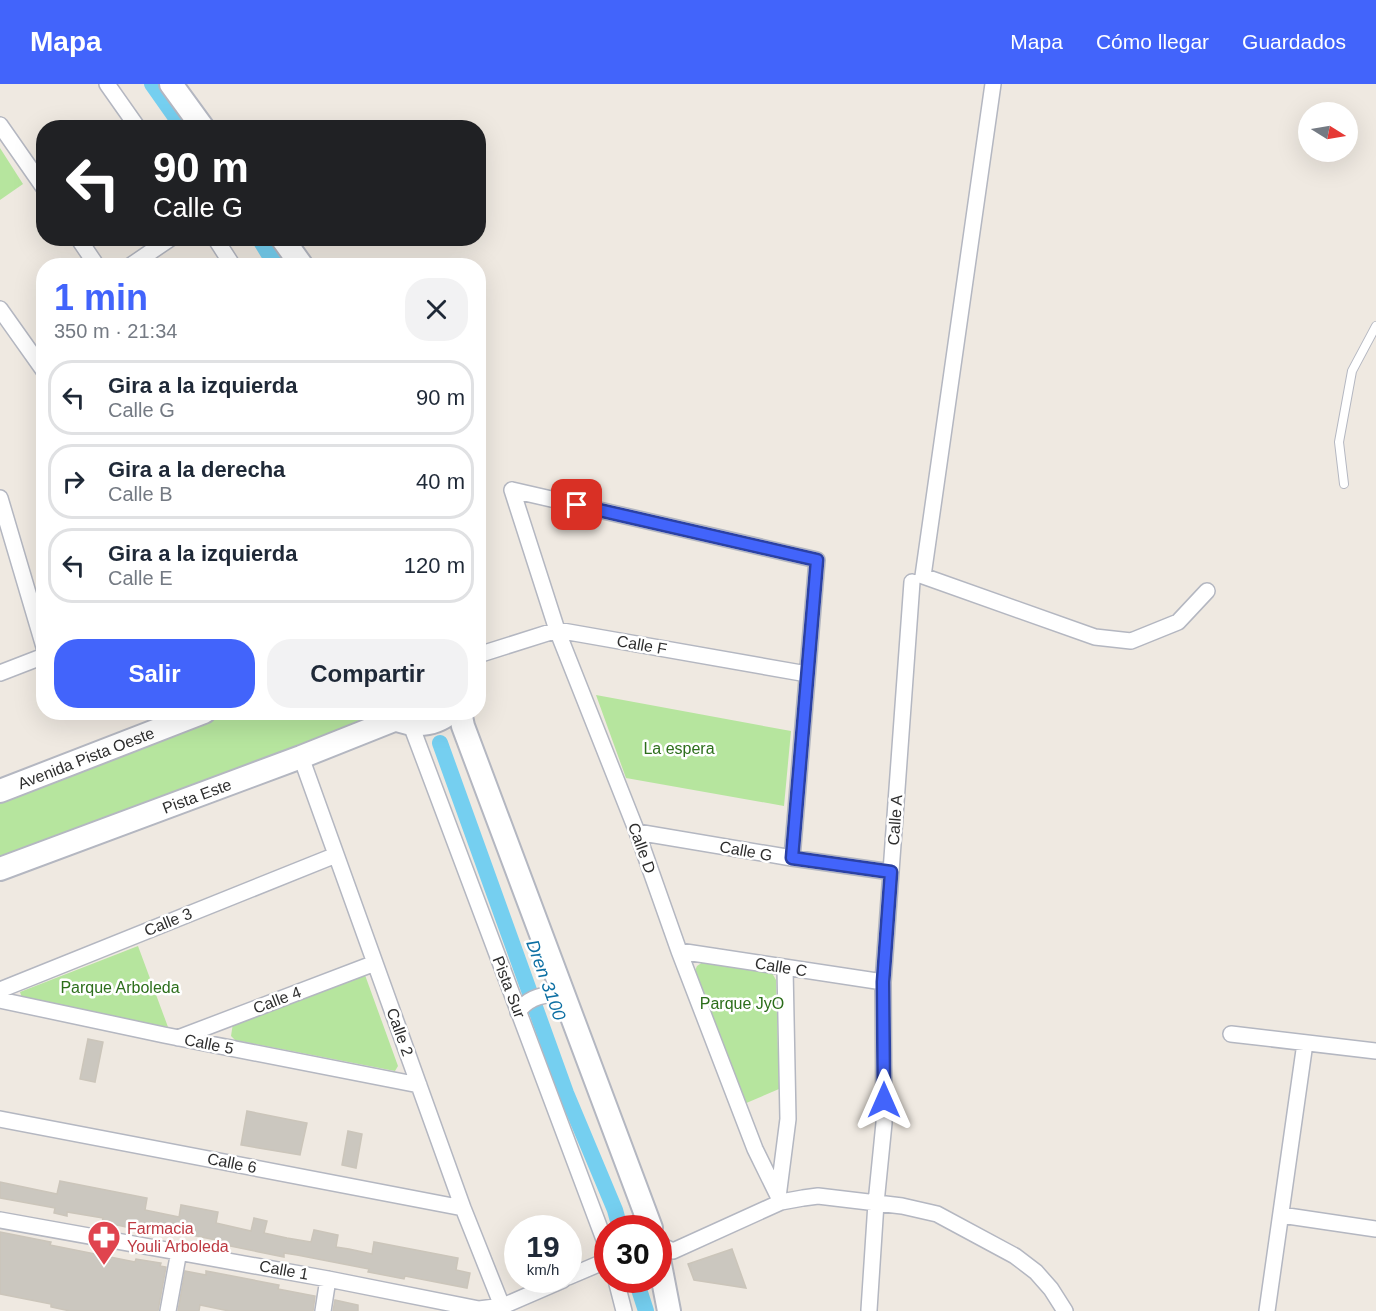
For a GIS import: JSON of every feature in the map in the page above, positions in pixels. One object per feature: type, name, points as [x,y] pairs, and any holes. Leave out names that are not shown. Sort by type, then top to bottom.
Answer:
[{"type":"street","points":[[107,84],[132,120]]},
{"type":"street","points":[[171,84],[196,120]]},
{"type":"street","points":[[993,84],[923,576],[1095,637],[1131,641],[1178,622],[1207,591]]},
{"type":"street","points":[[0,125],[36,177]]},
{"type":"street","points":[[142,258],[159,246]]},
{"type":"street","points":[[0,309],[36,360]]},
{"type":"street","name":"Calle D","points":[[779,1200],[754,1149],[679,951],[637,832],[557,630],[512,490],[817,560],[807,674]]},
{"type":"street","points":[[0,498],[36,620]]},
{"type":"street","name":"Calle A","points":[[869,1310],[884,1124],[883,982],[912,582]]},
{"type":"street","name":"Calle F","points":[[486,652],[557,630],[807,674]]},
{"type":"street","points":[[0,673],[36,659]]},
{"type":"street","points":[[792,858],[807,674]]},
{"type":"street","name":"Avenida Pista Oeste","points":[[0,791],[183,720]]},
{"type":"street","name":"Pista Este","points":[[0,869],[301,757],[394,720]]},
{"type":"street","name":"Pista Sur","points":[[396,720],[521,1009],[595,1215]]},
{"type":"street","name":"Pista Este","points":[[403,720],[429,724],[438,720]]},
{"type":"street","points":[[462,720],[558,995],[646,1215]]},
{"type":"street","name":"Calle 2","points":[[301,757],[463,1208],[504,1308]]},
{"type":"street","name":"Calle G","points":[[637,832],[891,872]]},
{"type":"street","name":"Calle 3","points":[[0,990],[336,855]]},
{"type":"street","name":"Calle C","points":[[679,951],[883,982]]},
{"type":"street","name":"Calle 4","points":[[178,1038],[375,963]]},
{"type":"street","points":[[779,1200],[788,1119],[785,968]]},
{"type":"street","points":[[521,1009],[532,999],[558,995]]},
{"type":"street","name":"Calle 5","points":[[0,1000],[178,1038],[419,1085]]},
{"type":"street","points":[[1231,1034],[1376,1051]]},
{"type":"street","points":[[1267,1311],[1305,1043]]},
{"type":"street","name":"Calle 6","points":[[0,1119],[463,1208]]},
{"type":"street","points":[[754,1149],[766,1151],[786,1146]]},
{"type":"street","points":[[672,1251],[779,1200],[818,1196],[902,1206],[936,1214],[1015,1256],[1036,1272],[1051,1289],[1065,1311]]},
{"type":"street","points":[[1281,1215],[1376,1229]]},
{"type":"street","name":"Calle 1","points":[[0,1220],[328,1279],[419,1305],[479,1309],[504,1308],[536,1293]]},
{"type":"street","points":[[168,1311],[179,1251]]},
{"type":"street","points":[[323,1311],[328,1279]]},
{"type":"street","points":[[619,1293],[624,1311]]},
{"type":"street","points":[[666,1293],[669,1311]]},
{"type":"lane","points":[[1344,484],[1339,442],[1352,371],[1376,326]]},
{"type":"green space","points":[[0,148],[23,184],[0,200]]},
{"type":"green space","name":"La espera","points":[[596,695],[791,731],[784,806],[626,778]]},
{"type":"green space","points":[[210,720],[367,720],[0,860],[0,799]]},
{"type":"green space","name":"Parque Arboleda","points":[[138,946],[168,1027],[23,1001],[20,992]]},
{"type":"green space","name":"Parque JyO","points":[[703,962],[772,973],[776,980],[779,1089],[744,1104],[694,973],[697,966]]},
{"type":"green space","points":[[365,975],[398,1066],[395,1071],[235,1040],[231,1036],[233,1023]]},
{"type":"building","points":[[88,1039],[103,1042],[95,1082],[80,1079]]},
{"type":"building","points":[[247,1111],[307,1123],[300,1155],[241,1145]]},
{"type":"building","points":[[348,1131],[362,1134],[356,1168],[342,1165]]},
{"type":"building","points":[[60,1181],[147,1198],[145,1210],[179,1217],[181,1205],[218,1212],[216,1223],[251,1231],[254,1218],[267,1221],[264,1233],[287,1238],[311,1242],[314,1230],[338,1235],[336,1247],[372,1254],[374,1242],[458,1258],[456,1270],[470,1273],[467,1288],[405,1276],[404,1279],[368,1272],[369,1269],[297,1255],[284,1253],[284,1257],[225,1245],[226,1242],[142,1225],[141,1230],[102,1222],[103,1218],[67,1212],[67,1216],[54,1213],[55,1208],[0,1198],[0,1182],[57,1194]]},
{"type":"building","points":[[0,1232],[51,1242],[50,1245],[135,1262],[136,1259],[161,1263],[160,1266],[166,1267],[158,1311],[70,1311],[51,1307],[51,1304],[0,1294]]},
{"type":"building","points":[[732,1249],[746,1288],[694,1280],[688,1264]]},
{"type":"building","points":[[185,1271],[206,1275],[206,1271],[279,1285],[278,1289],[315,1296],[313,1311],[229,1311],[200,1305],[199,1311],[178,1311]]},
{"type":"building","points":[[335,1300],[358,1305],[358,1311],[333,1311]]},
{"type":"waterway","name":"Dren 3100","points":[[152,84],[177,120]]},
{"type":"waterway","name":"Dren 3100","points":[[264,246],[271,258]]},
{"type":"waterway","name":"Dren 3100","points":[[440,743],[566,1093],[616,1215]]},
{"type":"waterway","name":"Dren 3100","points":[[640,1293],[646,1311]]},
{"type":"place","name":"Farmacia Youli Arboleda","points":[[104,1266]]},
{"type":"route","points":[[577,505],[817,560],[792,858],[891,872],[883,982],[884,1100]]}]
